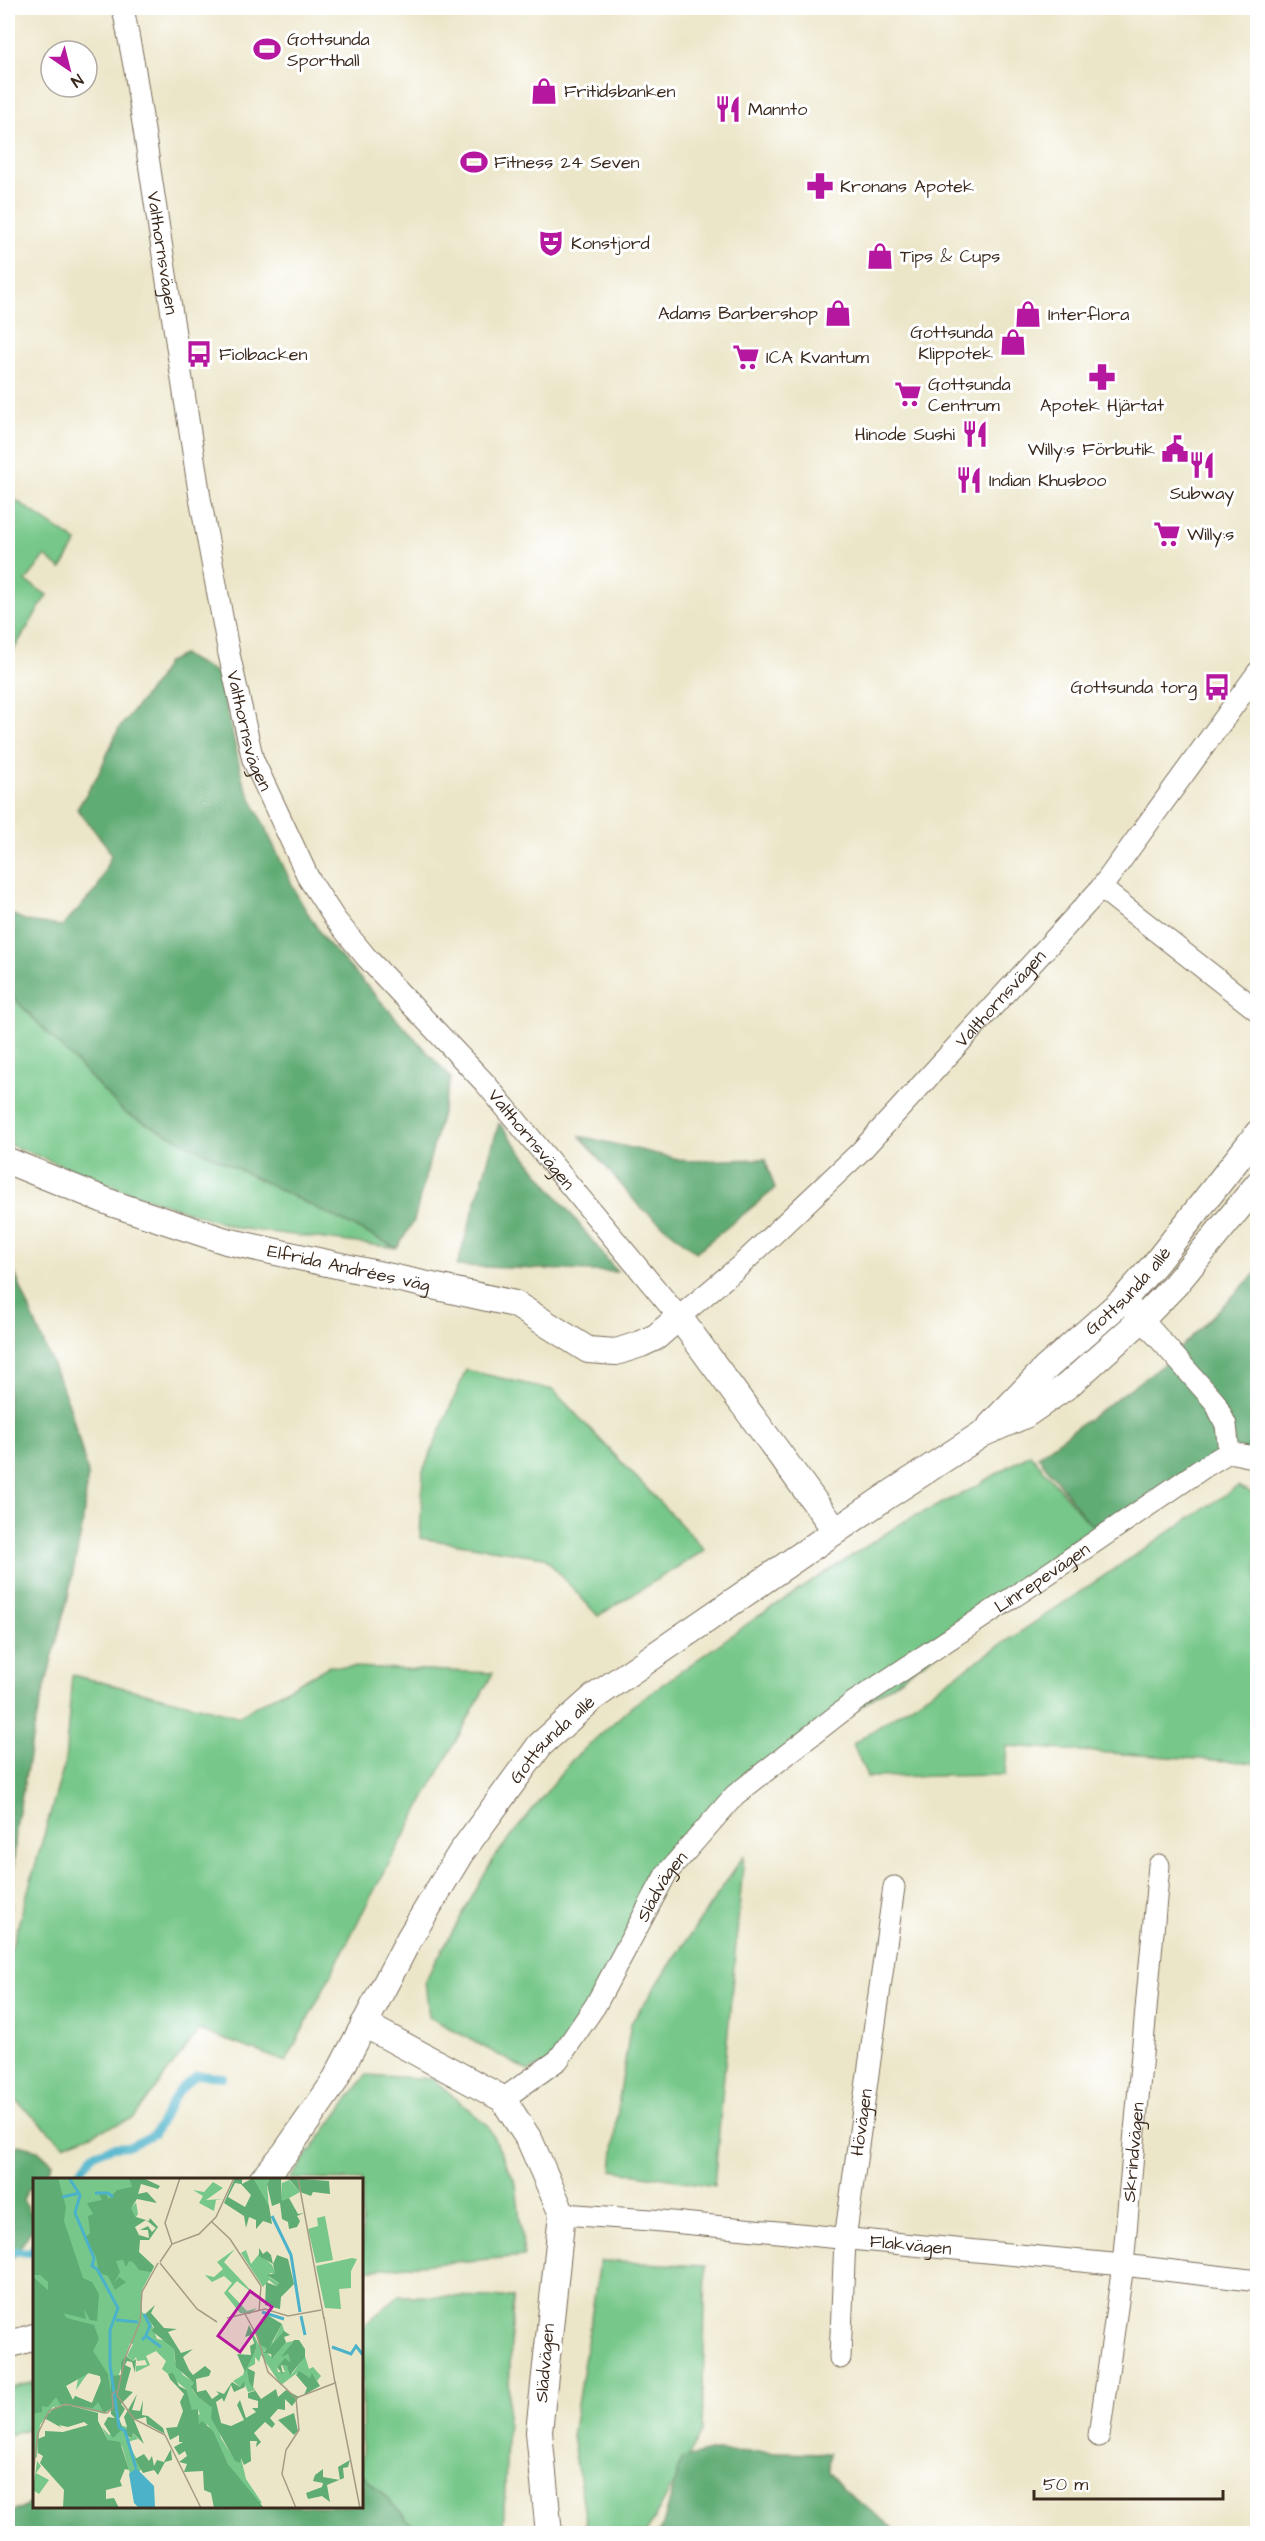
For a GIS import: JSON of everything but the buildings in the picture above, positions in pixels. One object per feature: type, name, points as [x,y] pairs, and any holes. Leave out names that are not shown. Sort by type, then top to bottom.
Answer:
[{"type":"street","name":"Valthornsvägen","points":[[123,8],[135,71],[200,498],[229,654],[253,760],[309,879],[334,919],[486,1083],[680,1317],[836,1531]]},
{"type":"street","name":"Valthornsvägen","points":[[680,1317],[749,1258],[861,1151],[1101,888],[1257,672]]},
{"type":"street","points":[[1101,888],[1257,1011]]},
{"type":"street","name":"Gottsunda allé","points":[[982,1434],[1045,1369],[1124,1299],[1155,1264],[1257,1133]]},
{"type":"street","name":"Elfrida Andrées väg","points":[[8,1161],[114,1204],[226,1241],[515,1304],[588,1350],[616,1352],[641,1344],[656,1337],[680,1317]]},
{"type":"street","name":"Gottsunda allé","points":[[264,2178],[285,2153],[333,2084],[409,1939],[460,1854],[540,1745],[594,1697],[836,1531],[982,1434],[1025,1415],[1067,1386],[1141,1320],[1175,1285],[1257,1184]]},
{"type":"street","points":[[1124,1299],[1215,1402],[1226,1425],[1229,1452],[1257,1458]]},
{"type":"street","name":"Linrepevägen","points":[[854,1702],[1229,1452]]},
{"type":"street","name":"Slädvägen","points":[[503,2099],[558,2060],[595,2006],[666,1874],[727,1804],[735,1795],[854,1702]]},
{"type":"street","name":"Skrindvägen","points":[[1099,2436],[1123,2265],[1159,1865]]},
{"type":"street","name":"Hövägen","points":[[840,2358],[845,2239],[894,1887]]},
{"type":"street","name":"Slädvägen","points":[[364,2024],[503,2099],[530,2141],[562,2214],[539,2432],[549,2534]]},
{"type":"street","name":"Flakvägen","points":[[562,2214],[651,2220],[1123,2265],[1257,2281]]},
{"type":"street","points":[[8,2345],[33,2337]]},
{"type":"green space","points":[[8,495],[77,542],[61,569],[45,556],[26,581],[47,595],[8,659]]},
{"type":"green space","points":[[183,655],[219,674],[243,781],[299,899],[324,939],[451,1078],[414,1221],[397,1248],[125,1113],[8,992],[8,913],[27,921],[62,926],[97,889],[111,855],[106,845],[77,809],[98,775],[118,730],[158,679],[167,662]]},
{"type":"green space","points":[[8,992],[125,1113],[397,1248],[237,1228],[123,1190],[8,1144]]},
{"type":"green space","points":[[499,1123],[617,1272],[457,1266]]},
{"type":"green space","points":[[580,1136],[687,1161],[765,1159],[775,1189],[696,1252],[638,1205]]},
{"type":"green space","points":[[8,1257],[69,1404],[88,1473],[82,1528],[68,1597],[34,1729],[16,1828],[11,1910],[8,1914]]},
{"type":"green space","points":[[1257,1272],[1257,1458],[1229,1452],[1109,1532],[1088,1522],[1038,1456],[1165,1363]]},
{"type":"green space","points":[[466,1370],[553,1390],[705,1550],[598,1616],[544,1557],[420,1538],[423,1471]]},
{"type":"green space","points":[[1030,1454],[1088,1522],[1109,1532],[735,1795],[666,1874],[558,2060],[528,2071],[429,2017],[425,1981],[494,1858],[572,1760],[632,1706],[757,1617],[905,1521],[966,1492]]},
{"type":"green space","points":[[1238,1486],[1257,1495],[1257,1763],[1007,1746],[1005,1775],[867,1777],[853,1744]]},
{"type":"green space","points":[[329,1666],[493,1673],[368,1902],[286,2062],[199,2030],[134,2118],[64,2145],[8,2093],[8,1960],[65,1762],[72,1675],[238,1716]]},
{"type":"green space","points":[[744,1855],[714,2186],[612,2170],[619,2099],[631,2023]]},
{"type":"green space","points":[[366,2075],[433,2079],[488,2126],[516,2184],[524,2256],[363,2270],[363,2178],[291,2178]]},
{"type":"green space","points":[[18,2145],[38,2150],[52,2163],[45,2178],[33,2178],[33,2188],[28,2189],[23,2200],[33,2218],[33,2228],[8,2266],[8,2154]]},
{"type":"green space","points":[[600,2261],[706,2266],[702,2432],[646,2533],[588,2533],[572,2436]]},
{"type":"green space","points":[[398,2296],[513,2297],[503,2533],[421,2533],[363,2475],[363,2326]]},
{"type":"green space","points":[[33,2382],[33,2427],[8,2435],[8,2389]]},
{"type":"green space","points":[[714,2451],[829,2453],[828,2472],[843,2489],[899,2533],[658,2533],[663,2525],[681,2459]]},
{"type":"green space","points":[[363,2475],[421,2533],[8,2533],[8,2515],[33,2502],[33,2508],[363,2508]]},
{"type":"waterway","points":[[75,2178],[94,2154],[113,2147],[130,2146],[154,2134],[178,2091],[197,2075],[223,2077]]},
{"type":"waterway","points":[[8,2253],[10,2251],[31,2253],[33,2249]]},
{"type":"place","name":"Gottsunda Sporthall","points":[[267,49]]},
{"type":"place","name":"Fritidsbanken","points":[[544,91]]},
{"type":"place","name":"Mannto","points":[[728,109]]},
{"type":"place","name":"Fitness 24 Seven","points":[[474,162]]},
{"type":"place","name":"Kronans Apotek","points":[[820,186]]},
{"type":"place","name":"Konstjord","points":[[551,243]]},
{"type":"place","name":"Tips & Cups","points":[[880,256]]},
{"type":"place","name":"Adams Barbershop","points":[[838,313]]},
{"type":"place","name":"Interflora","points":[[1028,314]]},
{"type":"place","name":"Gottsunda Klippotek","points":[[1013,342]]},
{"type":"place","name":"Fiolbacken","points":[[199,354]]},
{"type":"place","name":"ICA Kvantum","points":[[746,357]]},
{"type":"place","name":"Apotek Hjärtat","points":[[1102,377]]},
{"type":"place","name":"Gottsunda Centrum","points":[[908,394]]},
{"type":"place","name":"Hinode Sushi","points":[[975,434]]},
{"type":"place","name":"Willy:s Förbutik","points":[[1175,449]]},
{"type":"place","name":"Subway","points":[[1202,465]]},
{"type":"place","name":"Indian Khusboo","points":[[969,480]]},
{"type":"place","name":"Willy:s","points":[[1167,534]]},
{"type":"place","name":"Gottsunda torg","points":[[1217,687]]}]
